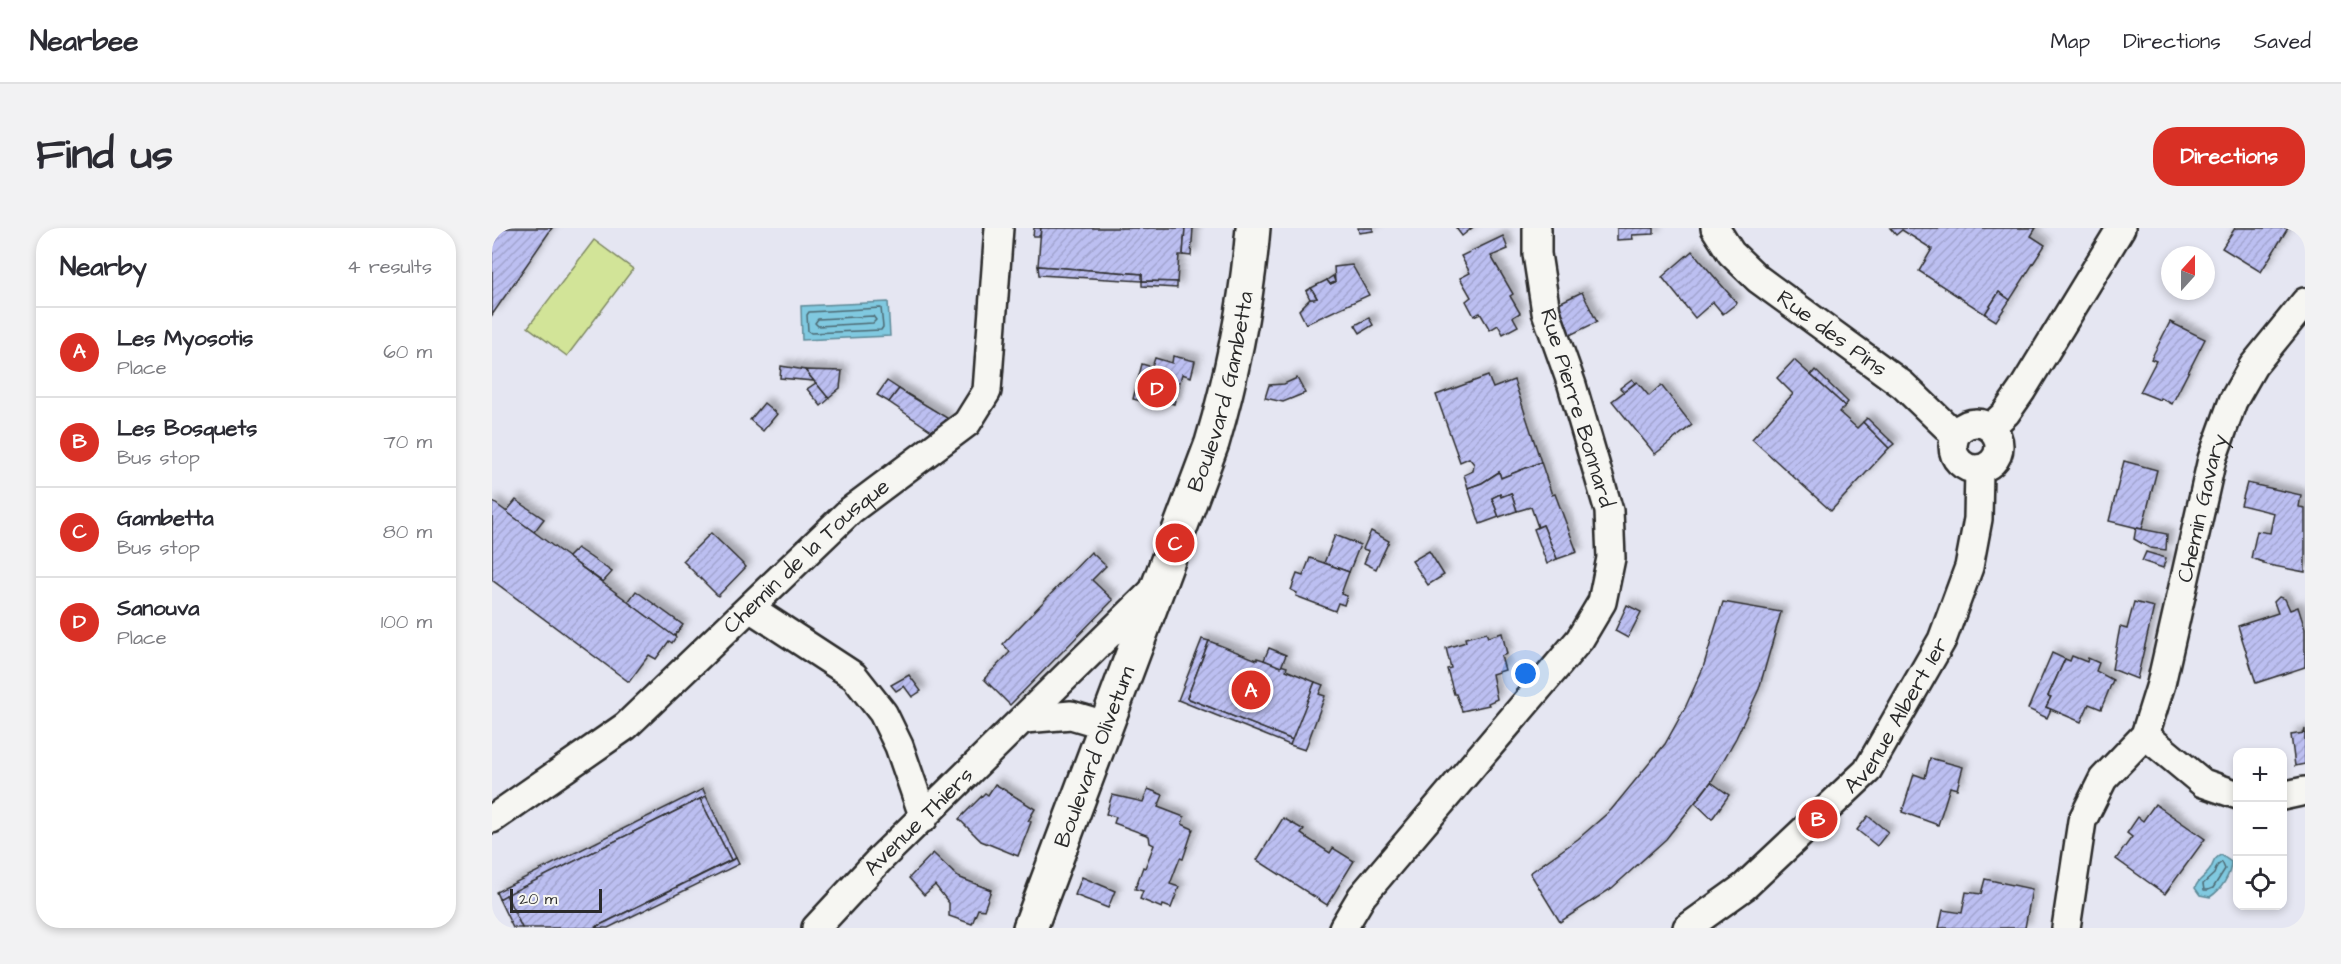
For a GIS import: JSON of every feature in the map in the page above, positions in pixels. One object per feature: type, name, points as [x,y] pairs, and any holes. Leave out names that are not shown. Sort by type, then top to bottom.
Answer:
[{"type":"main road","name":"Boulevard Gambetta","points":[[1160,585],[1212,443],[1229,387],[1243,311],[1253,228]]},
{"type":"main road","name":"Boulevard Olivetum","points":[[1030,928],[1105,725],[1160,585]]},
{"type":"street","name":"Chemin de la Tousque","points":[[492,819],[626,726],[851,510],[968,423],[987,391],[999,228]]},
{"type":"street","name":"Rue Pierre Bonnard","points":[[1342,928],[1362,896],[1580,639],[1602,602],[1611,558],[1609,511],[1572,385],[1546,312],[1537,254],[1537,228]]},
{"type":"street","name":"Rue des Pins","points":[[1715,228],[1731,253],[1758,279],[1903,385],[1955,435]]},
{"type":"street","points":[[1991,427],[2006,413],[2022,390],[2121,228]]},
{"type":"street","name":"Chemin Gavary","points":[[2145,735],[2161,684],[2212,459],[2233,401],[2253,366],[2305,302]]},
{"type":"street","points":[[1977,422],[1991,427],[1999,441],[1997,456],[1986,467],[1979,469],[1963,466],[1957,461],[1952,446],[1955,435],[1962,427],[1977,422]]},
{"type":"street","name":"Avenue Albert 1er","points":[[1687,928],[1744,887],[1867,771],[1942,640],[1969,567],[1978,519],[1979,469]]},
{"type":"street","name":"Avenue Thiers","points":[[816,928],[881,858],[1160,585]]},
{"type":"street","points":[[750,608],[854,676],[883,713],[899,746],[924,818]]},
{"type":"street","points":[[1025,719],[1071,716],[1105,725]]},
{"type":"street","points":[[2066,928],[2082,821],[2103,779],[2145,735],[2203,783],[2233,793]]},
{"type":"street","points":[[2287,795],[2305,791]]},
{"type":"green space","points":[[594,240],[633,269],[567,356],[528,327]]},
{"type":"water","points":[[888,302],[890,336],[802,340],[801,306]]},
{"type":"water","points":[[2221,855],[2231,862],[2227,877],[2210,897],[2200,895],[2195,888],[2196,885],[2209,871],[2216,858]]},
{"type":"building","points":[[492,228],[552,228],[492,315]]},
{"type":"building","points":[[1034,228],[1041,228],[1040,236],[1033,236]]},
{"type":"building","points":[[1041,228],[1185,228],[1183,255],[1179,255],[1177,282],[1142,281],[1142,274],[1038,266]]},
{"type":"building","points":[[1185,228],[1193,228],[1191,256],[1183,255]]},
{"type":"building","points":[[1358,228],[1373,228],[1373,231],[1359,233]]},
{"type":"building","points":[[1456,228],[1472,228],[1462,236]]},
{"type":"building","points":[[1617,228],[1654,228],[1654,234],[1632,235],[1633,239],[1617,240]]},
{"type":"building","points":[[1890,228],[2036,228],[2031,236],[2045,245],[2010,300],[1999,292],[1985,314],[1919,271],[1932,249],[1902,230],[1896,235]]},
{"type":"building","points":[[2235,228],[2288,228],[2261,272],[2222,248]]},
{"type":"building","points":[[1503,236],[1508,249],[1491,256],[1513,294],[1510,296],[1520,313],[1513,317],[1518,326],[1503,334],[1498,325],[1490,330],[1480,313],[1474,316],[1466,301],[1471,297],[1460,278],[1470,273],[1461,256]]},
{"type":"building","points":[[1692,251],[1737,303],[1723,314],[1713,302],[1695,318],[1662,277]]},
{"type":"building","points":[[1352,265],[1369,295],[1306,324],[1299,310],[1310,299],[1317,298],[1311,288],[1327,280],[1330,284],[1335,282],[1334,267]]},
{"type":"building","points":[[1038,266],[1142,274],[1142,281],[1039,275]]},
{"type":"building","points":[[1333,276],[1335,282],[1330,284],[1327,280]]},
{"type":"building","points":[[1142,281],[1177,282],[1177,288],[1142,286]]},
{"type":"building","points":[[1311,288],[1317,298],[1310,299],[1306,291]]},
{"type":"building","points":[[1582,292],[1597,322],[1570,335],[1559,303]]},
{"type":"building","points":[[1999,292],[2010,300],[1996,321],[1985,314]]},
{"type":"building","points":[[1369,318],[1373,325],[1360,333],[1355,325]]},
{"type":"building","points":[[2170,322],[2205,339],[2172,404],[2140,392],[2156,361],[2151,359]]},
{"type":"building","points":[[1173,356],[1195,361],[1191,377],[1182,374],[1174,404],[1154,399],[1153,404],[1133,399],[1142,364],[1152,367],[1155,358],[1172,363]]},
{"type":"building","points":[[1794,360],[1845,406],[1839,412],[1857,428],[1863,422],[1889,448],[1831,511],[1752,439],[1793,394],[1777,378]]},
{"type":"building","points":[[781,366],[805,370],[814,381],[780,378]]},
{"type":"building","points":[[805,370],[842,371],[840,388],[828,398]]},
{"type":"building","points":[[1815,370],[1848,402],[1845,406],[1811,375]]},
{"type":"building","points":[[1488,376],[1493,388],[1514,380],[1541,462],[1501,478],[1499,472],[1482,483],[1468,488],[1464,475],[1473,471],[1474,464],[1469,458],[1460,462],[1436,395]]},
{"type":"building","points":[[1297,378],[1305,393],[1283,402],[1265,398],[1269,385],[1284,384]]},
{"type":"building","points":[[1632,379],[1635,383],[1624,392],[1620,388]]},
{"type":"building","points":[[887,381],[899,389],[889,402],[877,395]]},
{"type":"building","points":[[1637,382],[1649,396],[1661,385],[1692,425],[1655,454],[1612,401]]},
{"type":"building","points":[[816,383],[829,399],[821,406],[807,389]]},
{"type":"building","points":[[899,389],[947,418],[936,434],[889,402]]},
{"type":"building","points":[[764,403],[777,414],[763,431],[750,420]]},
{"type":"building","points":[[1867,418],[1894,444],[1889,448],[1863,422]]},
{"type":"building","points":[[2124,461],[2157,470],[2142,529],[2109,521]]},
{"type":"building","points":[[1541,462],[1552,495],[1555,494],[1577,552],[1557,559],[1543,525],[1538,527],[1531,507],[1517,511],[1511,493],[1501,497],[1500,494],[1492,498],[1499,517],[1480,524],[1468,488],[1482,483],[1499,472],[1501,478]]},
{"type":"building","points":[[2247,483],[2301,495],[2299,507],[2305,508],[2305,572],[2263,564],[2251,558],[2257,531],[2270,533],[2274,513],[2241,505]]},
{"type":"building","points":[[1511,493],[1517,511],[1499,517],[1492,498],[1500,494],[1501,497]]},
{"type":"building","points":[[516,500],[544,519],[534,532],[506,512]]},
{"type":"building","points":[[492,501],[676,637],[672,643],[669,641],[656,659],[649,655],[629,682],[492,580]]},
{"type":"building","points":[[1543,525],[1557,559],[1547,564],[1534,529]]},
{"type":"building","points":[[2136,528],[2167,534],[2166,550],[2150,548],[2134,539]]},
{"type":"building","points":[[1371,531],[1389,541],[1376,569],[1364,563],[1369,551],[1363,549]]},
{"type":"building","points":[[711,533],[746,567],[718,596],[683,561]]},
{"type":"building","points":[[1335,535],[1360,545],[1349,572],[1324,563]]},
{"type":"building","points":[[577,548],[612,572],[603,582],[568,557]]},
{"type":"building","points":[[1429,551],[1444,575],[1428,585],[1412,561]]},
{"type":"building","points":[[1091,552],[1106,566],[1092,580],[1113,600],[1010,705],[984,679],[1010,652],[1003,644]]},
{"type":"building","points":[[2146,552],[2166,558],[2163,568],[2142,561]]},
{"type":"building","points":[[1310,558],[1349,572],[1341,594],[1347,596],[1344,605],[1338,603],[1335,611],[1296,596],[1297,593],[1291,590],[1297,574],[1303,576]]},
{"type":"building","points":[[636,591],[683,625],[674,636],[628,602]]},
{"type":"building","points":[[2279,597],[2285,599],[2290,610],[2298,607],[2305,629],[2305,667],[2256,683],[2238,626],[2278,613],[2274,602]]},
{"type":"building","points":[[1723,602],[1781,612],[1759,689],[1736,738],[1711,782],[1666,839],[1612,888],[1560,922],[1530,873],[1578,839],[1611,810],[1665,744],[1703,668]]},
{"type":"building","points":[[2134,602],[2154,607],[2137,679],[2112,669],[2120,627],[2127,629]]},
{"type":"building","points":[[1627,605],[1641,612],[1628,638],[1615,631]]},
{"type":"building","points":[[1486,633],[1488,637],[1502,633],[1507,654],[1501,656],[1505,670],[1492,674],[1497,699],[1488,703],[1489,705],[1462,711],[1456,694],[1454,694],[1447,669],[1451,668],[1446,648],[1466,642],[1465,638]]},
{"type":"building","points":[[1202,639],[1209,641],[1187,698],[1293,740],[1290,745],[1178,700]]},
{"type":"building","points":[[1209,641],[1257,660],[1257,658],[1287,667],[1286,670],[1315,682],[1293,740],[1187,698]]},
{"type":"building","points":[[1269,648],[1286,655],[1281,667],[1264,660]]},
{"type":"building","points":[[2052,653],[2065,659],[2048,696],[2051,697],[2046,707],[2051,709],[2047,718],[2028,709]]},
{"type":"building","points":[[2072,656],[2087,662],[2088,658],[2099,663],[2096,671],[2113,680],[2101,709],[2089,704],[2081,722],[2046,707],[2051,697],[2048,696],[2065,659],[2070,661]]},
{"type":"building","points":[[909,675],[921,691],[912,697],[904,686],[896,691],[891,685]]},
{"type":"building","points":[[1315,682],[1323,685],[1319,694],[1325,696],[1305,750],[1290,745]]},
{"type":"building","points":[[2305,729],[2305,764],[2295,766],[2291,735],[2304,733]]},
{"type":"building","points":[[1930,758],[1963,767],[1957,789],[1950,787],[1938,825],[1902,812],[1914,774],[1925,778]]},
{"type":"building","points":[[1711,782],[1729,795],[1712,819],[1695,803]]},
{"type":"building","points":[[995,784],[1035,809],[1028,821],[1031,822],[1018,856],[981,841],[959,819],[985,793],[988,795]]},
{"type":"building","points":[[703,789],[706,796],[499,899],[496,892]]},
{"type":"building","points":[[1148,789],[1163,795],[1158,807],[1184,817],[1182,824],[1193,829],[1183,859],[1180,858],[1170,884],[1179,887],[1171,908],[1163,905],[1162,908],[1140,899],[1143,891],[1135,889],[1154,845],[1150,843],[1149,836],[1114,823],[1116,817],[1106,814],[1112,795],[1143,802]]},
{"type":"building","points":[[706,796],[736,858],[731,860],[700,799]]},
{"type":"building","points":[[700,799],[731,860],[594,928],[522,928],[506,895]]},
{"type":"building","points":[[2155,804],[2205,839],[2165,894],[2116,859],[2132,837],[2127,833],[2138,817],[2143,821]]},
{"type":"building","points":[[1868,816],[1888,832],[1877,846],[1857,830]]},
{"type":"building","points":[[1283,818],[1304,830],[1301,834],[1330,853],[1333,848],[1354,861],[1327,905],[1257,860]]},
{"type":"building","points":[[933,853],[958,877],[991,890],[984,910],[978,909],[972,924],[949,916],[949,903],[935,885],[924,895],[909,878]]},
{"type":"building","points":[[736,858],[739,864],[608,928],[594,928]]},
{"type":"building","points":[[1082,877],[1115,891],[1108,908],[1075,895]]},
{"type":"building","points":[[1985,879],[2032,889],[2025,928],[1939,928],[1943,910],[1962,913],[1966,892],[1981,894]]},
{"type":"building","points":[[506,895],[522,928],[513,928],[499,899]]},
{"type":"place","name":"Sanouva","points":[[1157,388]]},
{"type":"place","name":"Gambetta","points":[[1175,543]]},
{"type":"place","name":"Les Myosotis","points":[[1251,690]]},
{"type":"place","name":"Les Bosquets","points":[[1818,819]]}]
